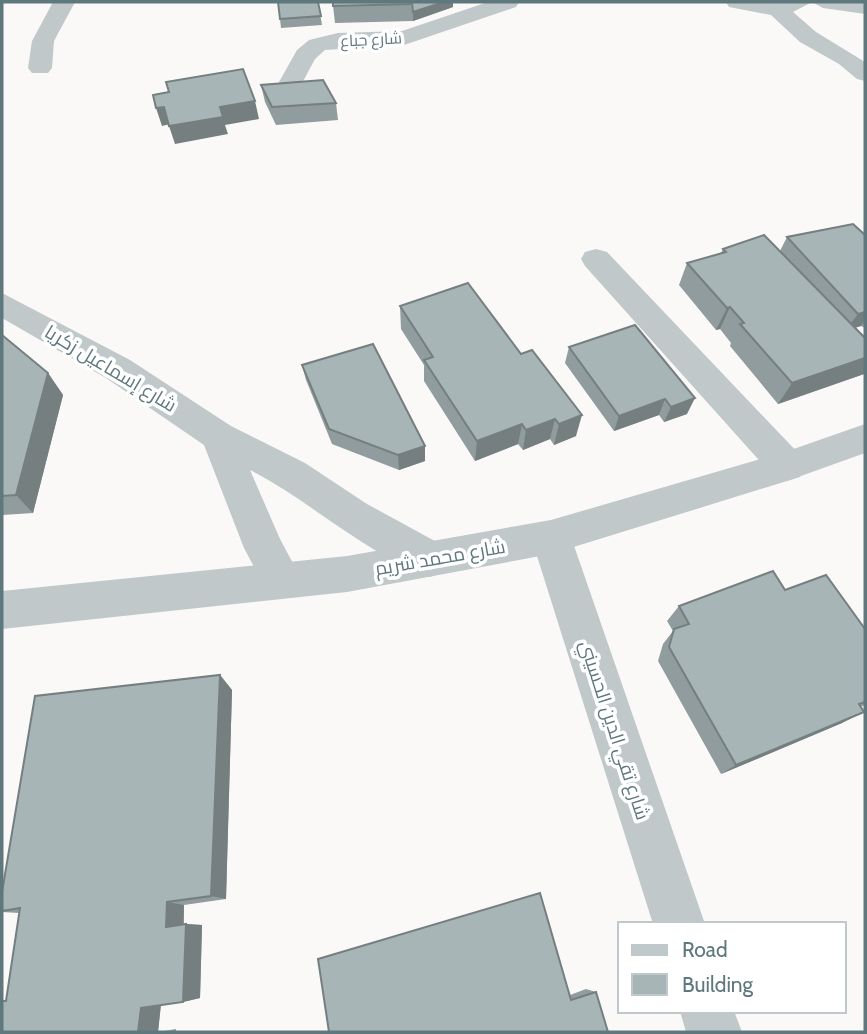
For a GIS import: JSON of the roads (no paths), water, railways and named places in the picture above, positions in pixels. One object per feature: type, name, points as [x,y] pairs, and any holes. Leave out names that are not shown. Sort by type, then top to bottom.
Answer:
[{"type":"street","points":[[40,68],[43,41],[64,2]]},
{"type":"street","name":"شارع جباع","points":[[291,82],[305,55],[317,44],[338,40],[404,38],[508,2]]},
{"type":"street","points":[[737,2],[793,5],[821,47],[846,59],[865,74]]},
{"type":"street","points":[[823,2],[865,7]]},
{"type":"street","points":[[596,259],[788,466]]},
{"type":"street","name":"شارع إسماعيل زكريا","points":[[2,304],[118,369],[218,436],[292,474],[353,516],[430,559]]},
{"type":"street","points":[[218,436],[264,548],[282,580]]},
{"type":"street","name":"شارع محمد شريم","points":[[2,610],[347,574],[551,537],[788,466],[865,438]]},
{"type":"street","name":"شارع تقي الدين الحسيني","points":[[551,537],[678,922]]},
{"type":"street","points":[[708,1013],[714,1032]]}]
